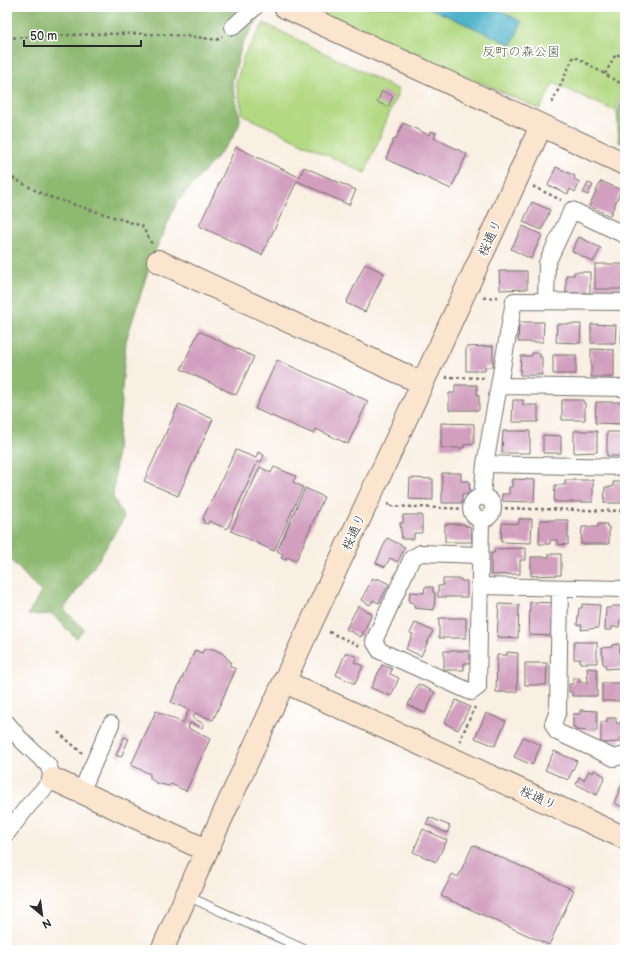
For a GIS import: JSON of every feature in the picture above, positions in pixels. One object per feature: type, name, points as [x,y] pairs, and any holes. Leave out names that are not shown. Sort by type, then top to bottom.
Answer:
[{"type":"street","points":[[233,27],[255,7]]},
{"type":"street","points":[[285,7],[625,164]]},
{"type":"street","name":"桜通り","points":[[541,126],[285,682],[625,838]]},
{"type":"street","points":[[546,300],[547,263],[572,210],[625,235]]},
{"type":"street","points":[[158,260],[422,383]]},
{"type":"street","points":[[482,497],[485,464],[514,301],[546,300],[625,302]]},
{"type":"street","points":[[500,382],[625,388]]},
{"type":"street","points":[[485,464],[625,467]]},
{"type":"street","points":[[476,514],[488,517],[493,508],[491,501],[482,497]]},
{"type":"street","points":[[480,555],[420,553],[412,558],[374,641],[380,651],[471,692],[478,687],[481,586],[480,555],[476,514],[472,502],[482,497]]},
{"type":"street","points":[[481,586],[625,589]]},
{"type":"street","points":[[560,588],[558,711],[553,724],[557,732],[614,758],[625,755]]},
{"type":"street","points":[[162,950],[206,850],[285,682]]},
{"type":"street","points":[[7,723],[21,740],[48,765],[53,779],[206,850]]},
{"type":"street","points":[[81,792],[111,724]]},
{"type":"street","points":[[7,833],[28,806],[53,779]]},
{"type":"lane","points":[[186,896],[306,950]]},
{"type":"path","points":[[7,38],[135,32],[191,36],[217,40],[233,27]]},
{"type":"path","points":[[605,74],[616,54],[625,58]]},
{"type":"path","points":[[552,103],[574,56],[625,86]]},
{"type":"path","points":[[7,175],[44,195],[142,226],[158,260]]},
{"type":"path","points":[[537,182],[534,188],[568,203],[572,210]]},
{"type":"path","points":[[481,303],[484,297],[510,297],[514,301]]},
{"type":"path","points":[[445,381],[447,377],[500,382]]},
{"type":"path","points":[[390,500],[388,506],[476,514]]},
{"type":"path","points":[[493,508],[625,511]]},
{"type":"path","points":[[326,637],[329,631],[365,648],[380,651]]},
{"type":"path","points":[[466,743],[460,740],[478,702],[478,687]]},
{"type":"path","points":[[58,732],[79,751],[96,759]]},
{"type":"green space","points":[[7,7],[265,7],[242,45],[232,82],[240,118],[239,125],[230,142],[177,202],[152,258],[126,341],[113,497],[124,518],[99,559],[64,609],[84,629],[76,638],[52,614],[28,615],[41,592],[7,556]]},
{"type":"green space","name":"反町の森公園","points":[[309,7],[625,7],[625,89],[615,111],[553,83],[540,109]]},
{"type":"green space","points":[[264,23],[399,90],[365,173],[243,115],[236,83],[244,55]]},
{"type":"green space","points":[[625,96],[625,145],[619,142],[617,112]]},
{"type":"water","points":[[427,7],[493,7],[522,22],[512,45]]},
{"type":"building","points":[[382,91],[393,96],[388,107],[377,102]]},
{"type":"building","points":[[403,123],[429,135],[430,131],[436,133],[434,138],[467,154],[451,189],[386,159],[394,138],[396,139]]},
{"type":"building","points":[[236,147],[299,177],[304,167],[356,190],[349,205],[297,181],[262,255],[199,226]]},
{"type":"building","points":[[556,167],[575,176],[574,179],[580,182],[575,192],[570,189],[568,194],[548,185]]},
{"type":"building","points":[[601,181],[621,190],[610,216],[589,206]]},
{"type":"building","points":[[588,183],[593,185],[588,195],[583,193]]},
{"type":"building","points":[[532,202],[550,210],[542,230],[523,222]]},
{"type":"building","points":[[523,226],[542,235],[531,259],[511,249]]},
{"type":"building","points":[[579,237],[601,248],[593,262],[572,251]]},
{"type":"building","points":[[365,264],[384,273],[365,312],[346,303]]},
{"type":"building","points":[[595,264],[624,264],[625,289],[595,289]]},
{"type":"building","points":[[499,271],[527,271],[527,289],[500,290]]},
{"type":"building","points":[[574,272],[590,272],[590,293],[566,293],[566,275],[574,275]]},
{"type":"building","points":[[519,322],[544,322],[543,342],[518,342]]},
{"type":"building","points":[[557,324],[581,324],[580,343],[556,342]]},
{"type":"building","points":[[591,324],[616,325],[615,343],[591,343]]},
{"type":"building","points":[[622,324],[625,325],[625,344],[621,344]]},
{"type":"building","points":[[199,331],[254,357],[236,395],[181,369]]},
{"type":"building","points":[[493,346],[493,367],[485,367],[485,371],[466,371],[466,347]]},
{"type":"building","points":[[591,349],[614,350],[614,377],[591,377]]},
{"type":"building","points":[[532,353],[540,353],[540,357],[542,357],[542,375],[520,375],[521,356],[532,356]]},
{"type":"building","points":[[553,355],[576,355],[576,374],[553,374]]},
{"type":"building","points":[[277,360],[368,401],[348,444],[316,429],[314,434],[255,409]]},
{"type":"building","points":[[455,385],[477,385],[479,410],[449,410],[449,393],[455,393]]},
{"type":"building","points":[[513,400],[523,400],[523,405],[538,405],[538,422],[512,422]]},
{"type":"building","points":[[562,400],[583,400],[585,403],[585,420],[562,420]]},
{"type":"building","points":[[596,402],[625,402],[625,424],[595,423]]},
{"type":"building","points":[[179,404],[213,419],[178,496],[144,481]]},
{"type":"building","points":[[441,423],[474,424],[474,444],[464,445],[464,448],[441,448]]},
{"type":"building","points":[[503,431],[530,431],[530,453],[502,453]]},
{"type":"building","points":[[574,431],[597,431],[597,452],[574,453]]},
{"type":"building","points":[[607,432],[625,432],[625,456],[607,456]]},
{"type":"building","points":[[543,435],[561,436],[561,453],[543,453]]},
{"type":"building","points":[[236,450],[256,458],[258,452],[264,455],[261,462],[258,461],[227,529],[209,521],[208,524],[204,523],[203,518]]},
{"type":"building","points":[[260,467],[271,473],[274,467],[296,476],[293,482],[303,487],[274,551],[231,531]]},
{"type":"building","points":[[442,473],[461,473],[461,481],[469,481],[470,494],[462,494],[462,503],[442,503]]},
{"type":"building","points":[[410,478],[433,479],[433,500],[409,499]]},
{"type":"building","points":[[512,479],[535,480],[534,502],[502,501],[502,494],[509,494],[509,487],[512,487]]},
{"type":"building","points":[[565,480],[593,480],[593,502],[554,502],[555,485],[565,485]]},
{"type":"building","points":[[613,482],[625,482],[625,503],[604,503],[605,487],[613,487]]},
{"type":"building","points":[[305,488],[324,497],[296,561],[287,557],[286,560],[281,558],[283,554],[277,551]]},
{"type":"building","points":[[403,515],[422,515],[422,533],[414,533],[414,539],[402,539],[400,523],[403,523]]},
{"type":"building","points":[[519,519],[532,519],[531,543],[501,542],[502,523],[519,524]]},
{"type":"building","points":[[540,520],[568,520],[568,545],[557,544],[557,540],[550,540],[550,544],[539,544]]},
{"type":"building","points":[[445,524],[465,524],[465,526],[470,526],[472,542],[445,542]]},
{"type":"building","points":[[598,524],[607,524],[607,527],[609,527],[609,544],[581,544],[582,527],[598,527]]},
{"type":"building","points":[[387,538],[405,547],[398,562],[390,558],[385,567],[376,563]]},
{"type":"building","points":[[526,548],[526,560],[520,560],[520,574],[491,575],[491,553],[494,553],[495,549]]},
{"type":"building","points":[[549,554],[561,554],[561,575],[531,576],[531,557],[549,557]]},
{"type":"building","points":[[373,578],[376,580],[377,578],[389,584],[379,603],[373,600],[370,605],[361,600]]},
{"type":"building","points":[[443,579],[461,579],[461,581],[467,581],[467,597],[438,597],[438,586],[443,586]]},
{"type":"building","points":[[425,587],[433,587],[433,592],[435,593],[434,610],[414,608],[414,603],[409,602],[410,592],[424,593]]},
{"type":"building","points":[[530,602],[556,603],[555,636],[529,635]]},
{"type":"building","points":[[499,604],[519,605],[518,638],[497,637]]},
{"type":"building","points":[[582,604],[600,605],[598,628],[581,630],[582,625],[577,625],[579,608],[582,608]]},
{"type":"building","points":[[358,606],[372,614],[361,637],[346,629]]},
{"type":"building","points":[[612,606],[624,606],[625,620],[620,620],[619,627],[612,627],[612,630],[605,630],[606,608],[610,608]]},
{"type":"building","points":[[439,618],[466,618],[466,638],[439,638]]},
{"type":"building","points":[[415,623],[433,631],[421,656],[406,649],[413,634],[410,633]]},
{"type":"building","points":[[574,642],[597,642],[597,663],[580,663],[580,659],[574,659]]},
{"type":"building","points":[[619,644],[620,654],[625,654],[625,665],[620,666],[620,668],[606,669],[605,664],[603,664],[602,648],[612,647],[612,645]]},
{"type":"building","points":[[204,649],[213,649],[222,653],[231,662],[229,666],[236,669],[213,720],[195,713],[193,718],[204,724],[202,728],[190,723],[188,728],[210,739],[186,791],[171,784],[169,786],[156,783],[150,778],[150,774],[131,765],[156,711],[183,723],[189,710],[171,702],[195,650],[202,653]]},
{"type":"building","points":[[444,651],[471,651],[471,663],[464,663],[464,670],[444,670]]},
{"type":"building","points":[[346,652],[357,657],[354,662],[363,666],[355,684],[336,675]]},
{"type":"building","points":[[507,652],[518,653],[517,692],[496,692],[497,655],[507,655]]},
{"type":"building","points":[[525,663],[547,663],[546,685],[525,685]]},
{"type":"building","points":[[382,665],[392,669],[390,674],[399,678],[391,696],[371,688]]},
{"type":"building","points":[[587,668],[597,669],[597,696],[572,696],[572,692],[569,692],[569,684],[573,684],[573,678],[579,678],[579,682],[588,682]]},
{"type":"building","points":[[602,683],[625,683],[625,701],[602,701]]},
{"type":"building","points":[[418,684],[435,692],[425,713],[408,705]]},
{"type":"building","points":[[456,700],[470,707],[458,730],[444,723]]},
{"type":"building","points":[[580,710],[597,711],[597,731],[576,730],[576,727],[573,727],[573,714],[580,714]]},
{"type":"building","points":[[486,713],[506,721],[495,746],[475,738]]},
{"type":"building","points":[[607,718],[616,718],[616,723],[623,723],[623,737],[620,738],[620,742],[601,743],[601,722],[607,722]]},
{"type":"building","points":[[124,737],[129,739],[121,757],[116,755]]},
{"type":"building","points":[[523,737],[541,745],[532,765],[514,757]]},
{"type":"building","points":[[554,751],[577,761],[568,780],[545,770]]},
{"type":"building","points":[[594,770],[605,776],[597,795],[576,784],[579,777],[584,780],[589,771],[593,773]]},
{"type":"building","points":[[623,782],[625,783],[625,808],[614,803]]},
{"type":"building","points":[[429,817],[450,826],[447,833],[426,824]]},
{"type":"building","points":[[423,829],[447,840],[436,862],[413,852]]},
{"type":"building","points":[[473,845],[574,890],[549,945],[441,896],[452,874],[458,877]]}]
